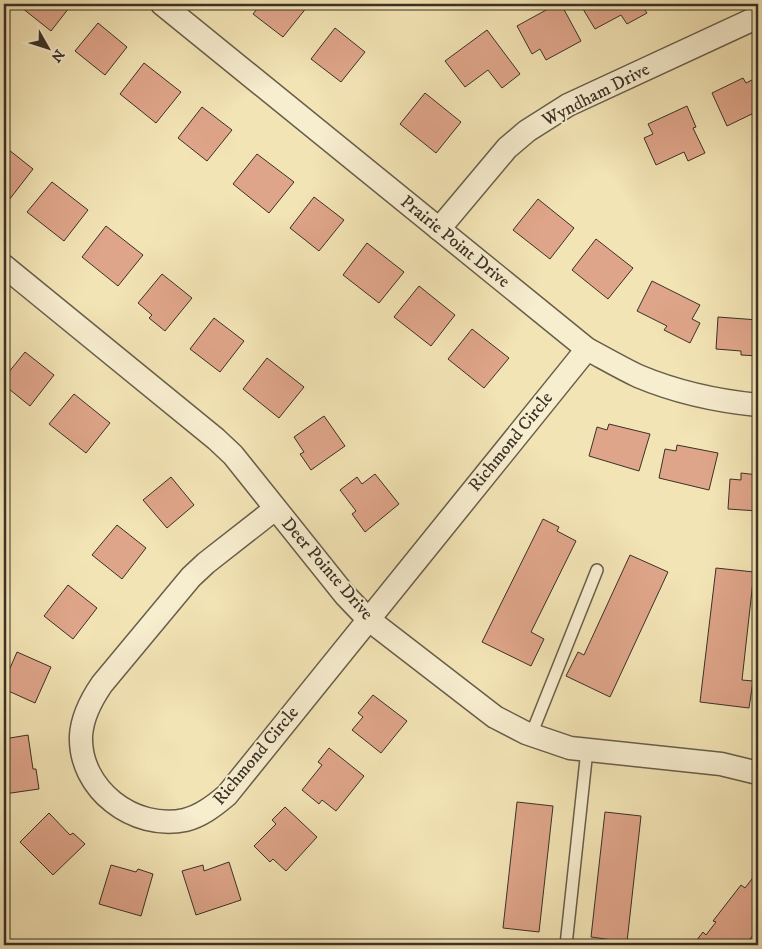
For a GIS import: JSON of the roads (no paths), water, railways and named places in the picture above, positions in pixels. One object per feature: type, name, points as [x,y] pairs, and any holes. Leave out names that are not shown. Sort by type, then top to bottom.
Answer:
[{"type":"street","name":"Prairie Point Drive","points":[[162,4],[587,349],[639,376],[669,386],[704,397],[758,405]]},
{"type":"street","name":"Wyndham Drive","points":[[439,229],[507,148],[547,117],[568,105],[758,17]]},
{"type":"street","name":"Deer Pointe Drive","points":[[4,266],[216,439],[233,455],[345,595],[368,619],[482,707],[509,725],[531,735],[570,748],[721,764],[758,773]]},
{"type":"street","name":"Richmond Circle","points":[[275,509],[206,563],[191,578],[92,698],[85,715],[81,736],[83,756],[90,775],[103,794],[121,808],[141,818],[162,821],[184,820],[208,811],[227,795],[587,349]]},
{"type":"lane","points":[[531,735],[597,570]]},
{"type":"lane","points":[[566,945],[587,750]]}]
